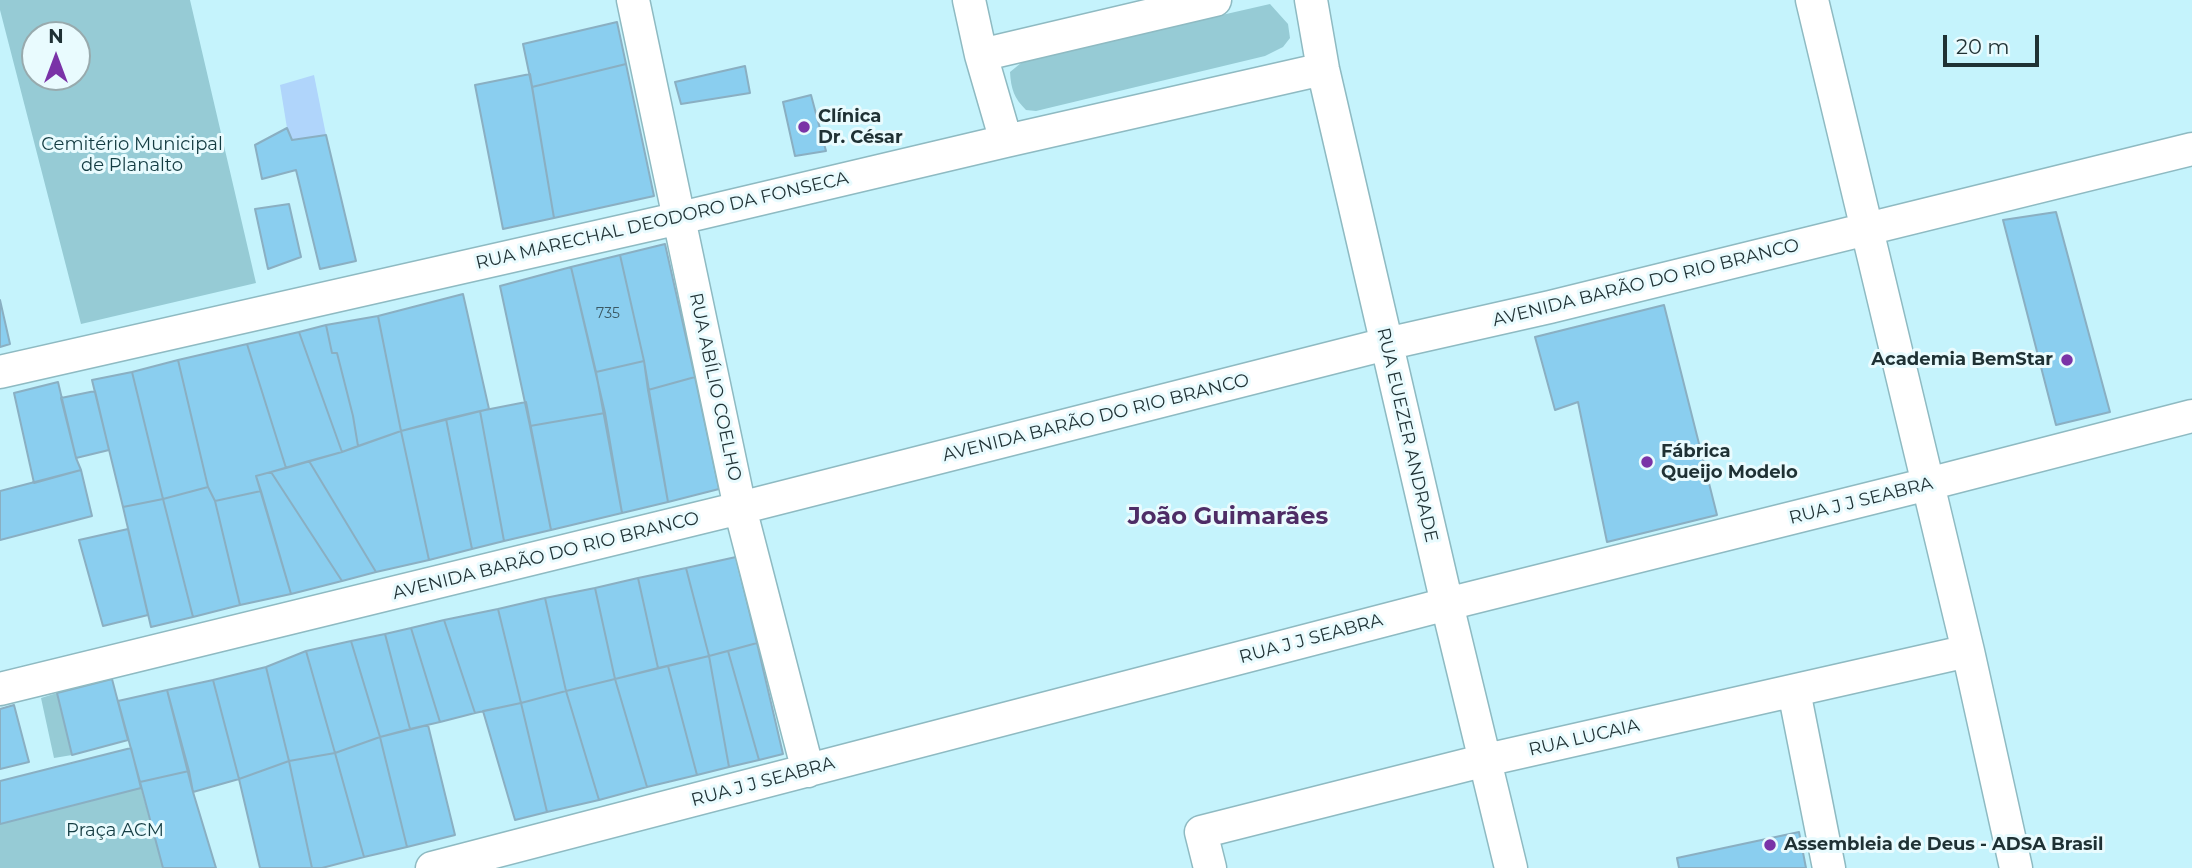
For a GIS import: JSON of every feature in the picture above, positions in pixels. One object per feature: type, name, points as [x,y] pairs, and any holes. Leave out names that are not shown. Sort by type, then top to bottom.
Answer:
[{"type":"street","name":"RUA ABÍLIO COELHO","points":[[633,0],[740,508],[808,771]]},
{"type":"street","points":[[969,0],[981,55],[1006,141]]},
{"type":"street","points":[[981,55],[1215,0]]},
{"type":"street","name":"RUA EUEZER ANDRADE","points":[[1311,0],[1323,69],[1386,344],[1511,868]]},
{"type":"street","points":[[1812,0],[1968,651],[2016,868]]},
{"type":"street","name":"RUA MARECHAL DEODORO DA FONSECA","points":[[0,372],[1323,69]]},
{"type":"street","name":"AVENIDA BARÃO DO RIO BRANCO","points":[[0,689],[740,508],[1386,344],[1550,307],[2192,149]]},
{"type":"street","name":"RUA J J SEABRA","points":[[432,868],[1447,604],[2192,416]]},
{"type":"street","name":"RUA LUCAIA","points":[[1210,868],[1201,832],[1486,760],[1968,651]]},
{"type":"street","points":[[1794,691],[1829,868]]},
{"type":"green space","name":"Cemitério Municipal de Planalto","points":[[0,0],[190,0],[256,283],[81,324],[0,10]]},
{"type":"green space","points":[[1270,4],[1288,24],[1290,38],[1283,47],[1265,56],[1036,111],[1026,110],[1012,88],[1010,72],[1021,63],[1038,57]]},
{"type":"green space","points":[[57,693],[72,755],[54,758],[41,698]]},
{"type":"green space","name":"Praça ACM","points":[[141,788],[163,868],[0,868],[0,824]]},
{"type":"shaded area","points":[[314,75],[326,135],[292,140],[287,128],[280,85]]},
{"type":"building","points":[[617,22],[626,64],[532,87],[523,44]]},
{"type":"building","points":[[626,64],[654,196],[554,218],[532,87]]},
{"type":"building","points":[[745,66],[750,93],[681,104],[675,82]]},
{"type":"building","points":[[530,74],[554,218],[503,229],[475,85]]},
{"type":"building","name":"Clínica Dr. César","points":[[811,95],[826,151],[795,156],[783,102]]},
{"type":"building","points":[[287,128],[292,140],[326,135],[356,261],[320,269],[296,170],[262,179],[255,145]]},
{"type":"building","points":[[289,204],[301,257],[268,269],[255,209]]},
{"type":"building","name":"Academia BemStar","points":[[2056,212],[2110,412],[2056,425],[2003,220]]},
{"type":"building","points":[[665,244],[695,377],[648,390],[620,255]]},
{"type":"building","points":[[620,255],[644,361],[596,372],[571,267]]},
{"type":"building","points":[[571,267],[605,413],[530,426],[500,286]]},
{"type":"building","points":[[463,294],[489,409],[401,431],[378,316]]},
{"type":"building","points":[[0,300],[10,344],[0,347]]},
{"type":"building","name":"Fábrica Queijo Modelo","points":[[1664,305],[1717,515],[1607,542],[1578,402],[1555,410],[1535,337]]},
{"type":"building","points":[[378,316],[401,431],[358,446],[337,353],[332,353],[326,325]]},
{"type":"building","points":[[326,325],[332,353],[337,353],[358,446],[342,452],[299,332]]},
{"type":"building","points":[[299,332],[342,452],[286,468],[247,344]]},
{"type":"building","points":[[247,344],[286,468],[256,476],[261,491],[215,501],[208,487],[178,360]]},
{"type":"building","points":[[178,360],[208,487],[163,499],[132,372]]},
{"type":"building","points":[[644,361],[668,502],[622,513],[596,372]]},
{"type":"building","points":[[132,372],[163,499],[123,507],[92,380]]},
{"type":"building","points":[[695,377],[719,489],[668,502],[648,390]]},
{"type":"building","points":[[58,382],[81,470],[34,483],[14,393]]},
{"type":"building","points":[[95,391],[109,450],[76,458],[61,398]]},
{"type":"building","points":[[526,402],[551,530],[504,541],[480,411]]},
{"type":"building","points":[[480,411],[504,541],[472,549],[446,419]]},
{"type":"building","points":[[605,413],[622,513],[551,530],[530,426]]},
{"type":"building","points":[[446,419],[472,549],[429,560],[401,431]]},
{"type":"building","points":[[401,431],[429,560],[376,572],[309,461]]},
{"type":"building","points":[[309,461],[376,572],[342,581],[271,472]]},
{"type":"building","points":[[81,470],[92,516],[0,540],[0,491]]},
{"type":"building","points":[[271,472],[342,581],[291,594],[256,476]]},
{"type":"building","points":[[208,487],[215,501],[240,605],[193,617],[163,499]]},
{"type":"building","points":[[261,491],[291,594],[240,605],[215,501]]},
{"type":"building","points":[[163,499],[193,617],[151,627],[123,507]]},
{"type":"building","points":[[128,529],[148,615],[103,626],[79,540]]},
{"type":"building","points":[[736,557],[757,643],[709,656],[686,568]]},
{"type":"building","points":[[686,568],[709,656],[658,668],[638,578]]},
{"type":"building","points":[[638,578],[658,668],[615,679],[595,588]]},
{"type":"building","points":[[595,588],[615,679],[566,691],[545,598]]},
{"type":"building","points":[[545,598],[566,691],[521,703],[498,609]]},
{"type":"building","points":[[498,609],[521,703],[475,713],[444,620]]},
{"type":"building","points":[[444,620],[475,713],[440,722],[411,628]]},
{"type":"building","points":[[411,628],[440,722],[410,729],[385,634]]},
{"type":"building","points":[[385,634],[410,729],[380,737],[351,641]]},
{"type":"building","points":[[351,641],[380,737],[335,753],[306,651]]},
{"type":"building","points":[[757,643],[783,754],[759,760],[728,651]]},
{"type":"building","points":[[306,651],[335,753],[289,761],[266,667]]},
{"type":"building","points":[[728,651],[759,760],[729,767],[709,656]]},
{"type":"building","points":[[709,656],[729,767],[697,775],[668,666]]},
{"type":"building","points":[[668,666],[697,775],[647,787],[615,679]]},
{"type":"building","points":[[266,667],[289,761],[239,779],[213,680]]},
{"type":"building","points":[[112,679],[128,740],[72,755],[57,693]]},
{"type":"building","points":[[615,679],[647,787],[599,800],[566,691]]},
{"type":"building","points":[[213,680],[239,779],[193,792],[167,690]]},
{"type":"building","points":[[167,690],[189,771],[140,782],[118,701]]},
{"type":"building","points":[[566,691],[599,800],[547,812],[521,703]]},
{"type":"building","points":[[521,703],[547,812],[515,820],[483,711]]},
{"type":"building","points":[[14,705],[29,762],[0,769],[0,709]]},
{"type":"building","points":[[428,725],[455,835],[407,847],[380,737]]},
{"type":"building","points":[[380,737],[407,847],[364,857],[335,753]]},
{"type":"building","points":[[131,748],[141,788],[0,824],[0,781]]},
{"type":"building","points":[[335,753],[364,857],[312,868],[289,761]]},
{"type":"building","points":[[289,761],[312,868],[260,868],[239,779]]},
{"type":"building","points":[[189,771],[216,868],[163,868],[140,782]]},
{"type":"building","name":"Assembleia de Deus - ADSA Brasil","points":[[1799,832],[1806,868],[1679,868],[1677,858]]},
{"type":"place","name":"Clínica Dr. César","points":[[804,127]]},
{"type":"place","name":"Academia BemStar","points":[[2067,360]]},
{"type":"place","name":"Fábrica Queijo Modelo","points":[[1647,462]]},
{"type":"place","name":"Assembleia de Deus - ADSA Brasil","points":[[1770,845]]},
{"type":"district","name":"João Guimarães","points":[[1228,517]]}]
